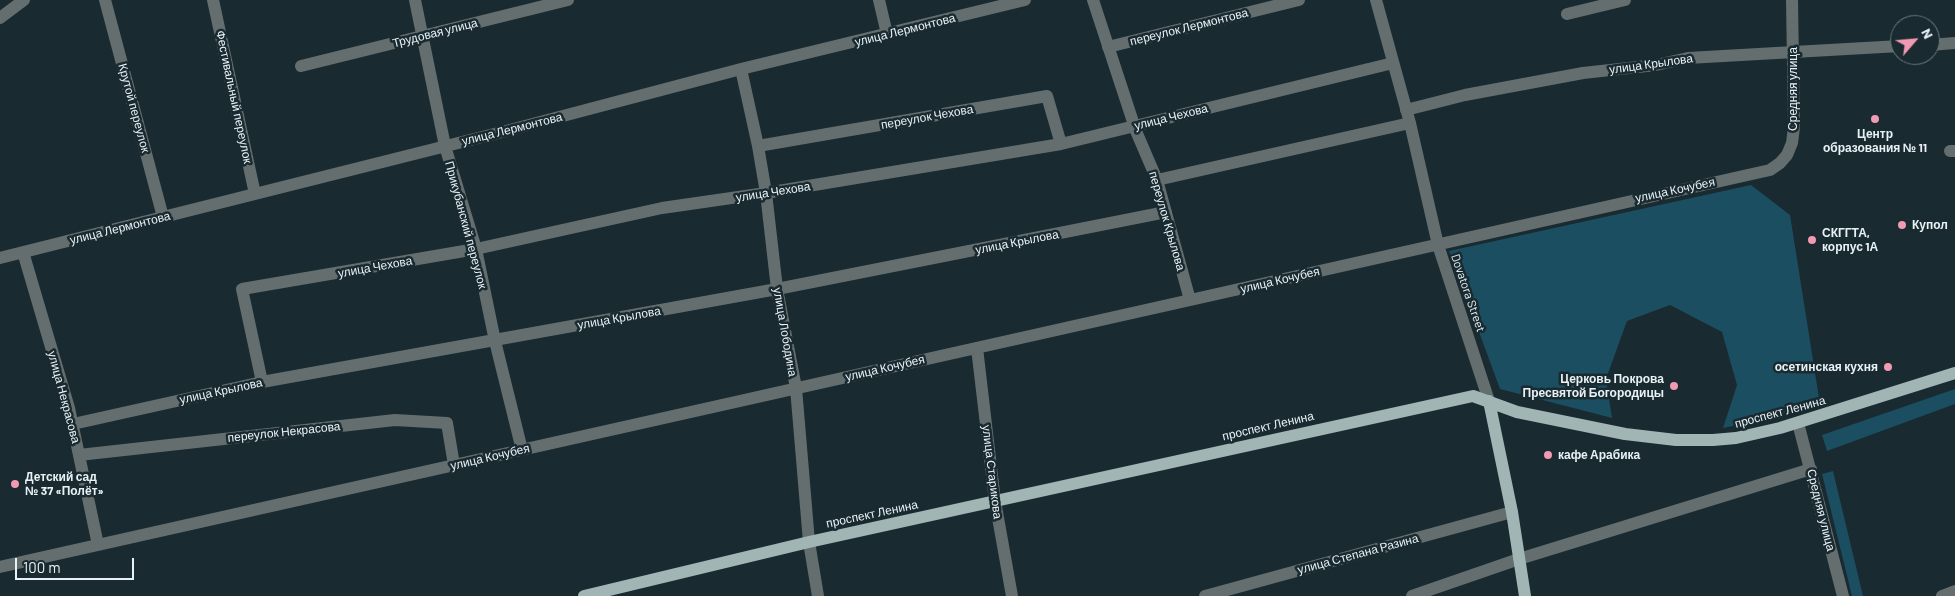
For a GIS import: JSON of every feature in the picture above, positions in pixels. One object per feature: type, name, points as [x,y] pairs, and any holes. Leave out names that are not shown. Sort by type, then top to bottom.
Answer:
[{"type":"main road","name":"проспект Ленина","points":[[584,596],[809,542],[1448,400],[1473,396],[1517,412],[1625,434],[1676,440],[1713,440],[1761,434],[1955,373]]},
{"type":"main road","name":"Dovatora Street","points":[[1490,401],[1512,512],[1525,596]]},
{"type":"street","points":[[0,18],[24,0]]},
{"type":"street","name":"Крутой переулок","points":[[104,0],[163,217]]},
{"type":"street","name":"Фестивальный переулок","points":[[213,0],[255,194]]},
{"type":"street","name":"Прикубанский переулок","points":[[415,0],[445,146],[476,249],[494,341],[522,450]]},
{"type":"street","name":"Трудовая улица","points":[[301,66],[568,0]]},
{"type":"street","points":[[879,0],[887,34]]},
{"type":"street","name":"улица Лермонтова","points":[[0,258],[741,69],[1025,0]]},
{"type":"street","name":"переулок Крылова","points":[[1093,0],[1134,126],[1157,180],[1190,300]]},
{"type":"street","name":"переулок Лермонтова","points":[[1108,47],[1299,0]]},
{"type":"street","name":"Dovatora Street","points":[[1376,0],[1408,117],[1438,245],[1490,401]]},
{"type":"street","points":[[1567,14],[1625,0]]},
{"type":"street","name":"Средняя улица","points":[[1770,170],[1787,155],[1792,143],[1794,127],[1792,0]]},
{"type":"street","points":[[1940,44],[1955,43]]},
{"type":"street","name":"улица Крылова","points":[[1157,180],[1408,117],[1465,95],[1583,73],[1656,65],[1688,58],[1890,47]]},
{"type":"street","name":"улица Чехова","points":[[262,382],[242,289],[476,249],[662,208],[766,193],[1061,144],[1393,63]]},
{"type":"street","name":"улица Лободина","points":[[741,69],[758,146],[766,193],[777,289],[796,388],[809,542],[818,596]]},
{"type":"street","name":"переулок Чехова","points":[[758,146],[1047,96],[1061,144]]},
{"type":"street","name":"улица Кочубея","points":[[0,567],[1770,170]]},
{"type":"street","name":"улица Крылова","points":[[72,424],[262,382],[777,289],[1166,212]]},
{"type":"street","name":"улица Некрасова","points":[[23,252],[72,424],[98,545]]},
{"type":"street","name":"улица Старикова","points":[[977,348],[995,501],[1012,596]]},
{"type":"street","name":"переулок Некрасова","points":[[79,455],[395,420],[448,423],[454,465]]},
{"type":"street","name":"Средняя улица","points":[[1798,423],[1843,596]]},
{"type":"street","points":[[1412,596],[1519,559],[1810,469]]},
{"type":"street","name":"улица Степана Разина","points":[[1205,596],[1512,512]]},
{"type":"street","points":[[1942,596],[1955,591]]},
{"type":"shaded area","points":[[1751,185],[1790,215],[1820,404],[1767,419],[1723,428],[1737,385],[1722,332],[1670,305],[1627,321],[1606,379],[1612,418],[1500,389],[1449,251]]},
{"type":"shaded area","points":[[1955,389],[1955,404],[1827,451],[1822,435]]},
{"type":"shaded area","points":[[1833,471],[1863,596],[1852,596],[1822,474]]},
{"type":"place","name":"Центр образования № 11","points":[[1875,119]]},
{"type":"place","name":"Купол","points":[[1902,225]]},
{"type":"place","name":"СКГГТА, корпус 1А","points":[[1812,240]]},
{"type":"place","name":"осетинская кухня","points":[[1888,367]]},
{"type":"place","name":"Церковь Покрова Пресвятой Богородицы","points":[[1674,386]]},
{"type":"place","name":"кафе Арабика","points":[[1548,455]]},
{"type":"place","name":"Детский сад № 37 «Полёт»","points":[[15,484]]}]
